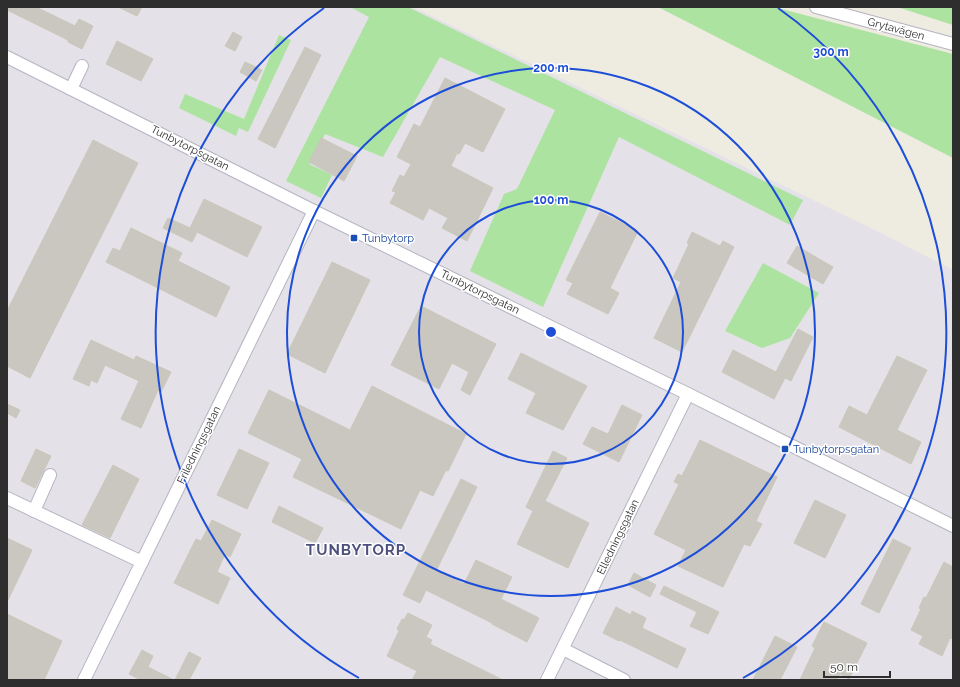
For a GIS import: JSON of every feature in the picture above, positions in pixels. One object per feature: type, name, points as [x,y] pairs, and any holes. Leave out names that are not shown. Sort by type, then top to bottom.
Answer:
[{"type":"street","name":"Grytavägen","points":[[816,7],[953,44]]},
{"type":"street","name":"Tunbytorpsgatan","points":[[7,57],[314,211],[688,394],[953,526]]},
{"type":"street","points":[[71,89],[82,66]]},
{"type":"street","name":"Friledningsgatan","points":[[84,680],[314,211]]},
{"type":"street","name":"Elledningsgatan","points":[[548,680],[688,394]]},
{"type":"street","points":[[34,511],[50,475]]},
{"type":"street","points":[[7,498],[142,562]]},
{"type":"street","points":[[563,649],[624,680]]},
{"type":"shaded area","points":[[7,7],[413,7],[877,231],[953,270],[953,680],[7,680]]},
{"type":"green space","points":[[350,7],[408,7],[803,200],[790,225],[619,137],[543,307],[470,271],[504,194],[517,189],[555,110],[440,57],[383,157],[325,134],[309,164],[332,175],[321,198],[286,181],[369,17]]},
{"type":"green space","points":[[658,7],[774,7],[953,54],[953,158]]},
{"type":"green space","points":[[897,7],[953,7],[953,25]]},
{"type":"green space","points":[[279,35],[291,40],[248,132],[239,128],[236,136],[179,108],[185,94],[244,119]]},
{"type":"green space","points":[[763,263],[819,293],[790,338],[762,348],[725,331]]},
{"type":"building","points":[[7,7],[36,7],[75,26],[79,19],[93,26],[82,49],[68,42],[68,40],[7,10]]},
{"type":"building","points":[[118,7],[142,7],[137,16]]},
{"type":"building","points":[[233,32],[242,37],[235,51],[225,46]]},
{"type":"building","points":[[117,41],[153,59],[141,81],[106,64]]},
{"type":"building","points":[[305,47],[321,55],[275,148],[258,139]]},
{"type":"building","points":[[245,62],[262,70],[256,81],[240,72]]},
{"type":"building","points":[[445,78],[505,109],[483,152],[465,143],[459,154],[457,153],[451,166],[493,188],[467,241],[442,228],[448,218],[429,208],[423,220],[390,203],[396,192],[392,191],[400,175],[404,177],[411,164],[397,157],[414,124],[420,127]]},
{"type":"building","points":[[321,138],[357,156],[344,181],[309,162]]},
{"type":"building","points":[[93,140],[138,163],[30,378],[7,366],[7,311]]},
{"type":"building","points":[[204,199],[262,227],[247,257],[197,232],[192,242],[163,228],[168,218],[190,228]]},
{"type":"building","points":[[600,212],[638,231],[610,288],[619,293],[608,314],[567,294],[573,283],[566,280]]},
{"type":"building","points":[[131,228],[182,253],[178,261],[230,287],[216,317],[106,262],[113,248],[120,251]]},
{"type":"building","points":[[692,232],[720,246],[723,241],[734,247],[682,352],[654,338],[681,282],[673,278],[689,244],[687,243]]},
{"type":"building","points":[[797,246],[833,267],[823,284],[787,263]]},
{"type":"building","points":[[332,262],[370,280],[325,373],[287,354]]},
{"type":"building","points":[[421,306],[496,344],[470,395],[461,390],[469,372],[452,363],[439,389],[391,365]]},
{"type":"building","points":[[798,329],[813,337],[791,381],[785,378],[774,399],[722,372],[733,350],[776,372]]},
{"type":"building","points":[[91,340],[134,360],[136,356],[171,372],[161,392],[158,390],[141,428],[121,419],[139,381],[105,365],[97,383],[91,380],[89,386],[73,379]]},
{"type":"building","points":[[521,353],[587,386],[563,430],[526,413],[536,393],[508,379]]},
{"type":"building","points":[[897,356],[927,370],[897,430],[921,442],[911,464],[839,427],[849,406],[867,415]]},
{"type":"building","points":[[372,386],[466,434],[448,471],[446,470],[433,496],[420,490],[401,529],[293,477],[302,459],[248,433],[269,390],[350,430]]},
{"type":"building","points":[[7,404],[20,410],[16,418],[7,413]]},
{"type":"building","points":[[622,405],[642,415],[619,462],[583,444],[592,427],[608,434]]},
{"type":"building","points":[[700,440],[777,477],[756,521],[762,524],[750,546],[744,544],[723,587],[678,566],[686,550],[654,534],[679,484],[674,482],[678,474],[682,476]]},
{"type":"building","points":[[36,449],[51,456],[35,488],[21,481]]},
{"type":"building","points":[[239,449],[269,463],[247,509],[217,495]]},
{"type":"building","points":[[553,451],[567,458],[545,501],[589,523],[568,568],[517,544],[533,511],[526,507]]},
{"type":"building","points":[[113,465],[139,479],[110,538],[82,525]]},
{"type":"building","points":[[461,479],[477,487],[436,571],[464,584],[476,560],[512,577],[501,599],[539,618],[527,642],[426,590],[420,603],[403,595]]},
{"type":"building","points":[[815,500],[846,515],[825,558],[794,543]]},
{"type":"building","points":[[279,506],[323,528],[315,543],[272,522]]},
{"type":"building","points":[[212,520],[241,534],[230,557],[225,554],[217,572],[230,578],[218,604],[174,583],[196,539],[201,541]]},
{"type":"building","points":[[7,538],[32,550],[7,602]]},
{"type":"building","points":[[893,539],[911,548],[879,613],[861,604]]},
{"type":"building","points":[[944,562],[953,567],[953,639],[950,638],[942,656],[919,644],[923,636],[911,630],[921,609],[919,608],[924,597],[926,598]]},
{"type":"building","points":[[634,573],[656,585],[650,597],[628,585]]},
{"type":"building","points":[[664,586],[719,612],[708,634],[690,626],[697,612],[660,594]]},
{"type":"building","points":[[616,607],[631,615],[632,611],[646,618],[642,628],[686,649],[677,668],[603,633]]},
{"type":"building","points":[[408,613],[432,625],[426,637],[432,640],[430,644],[503,680],[412,680],[417,671],[387,656],[399,631],[397,629],[402,619],[404,620]]},
{"type":"building","points":[[7,614],[62,641],[44,680],[7,680]]},
{"type":"building","points":[[824,622],[867,643],[849,679],[840,674],[837,680],[800,680],[815,648],[812,646]]},
{"type":"building","points":[[775,636],[797,647],[780,680],[753,680]]},
{"type":"building","points":[[142,650],[153,656],[148,667],[174,680],[141,680],[129,674]]},
{"type":"building","points":[[189,652],[201,658],[189,680],[175,680]]},
{"type":"place","name":"Tunbytorp","points":[[354,238]]},
{"type":"place","name":"Tunbytorpsgatan","points":[[785,449]]},
{"type":"district","name":"TUNBYTORP","points":[[356,550]]}]
